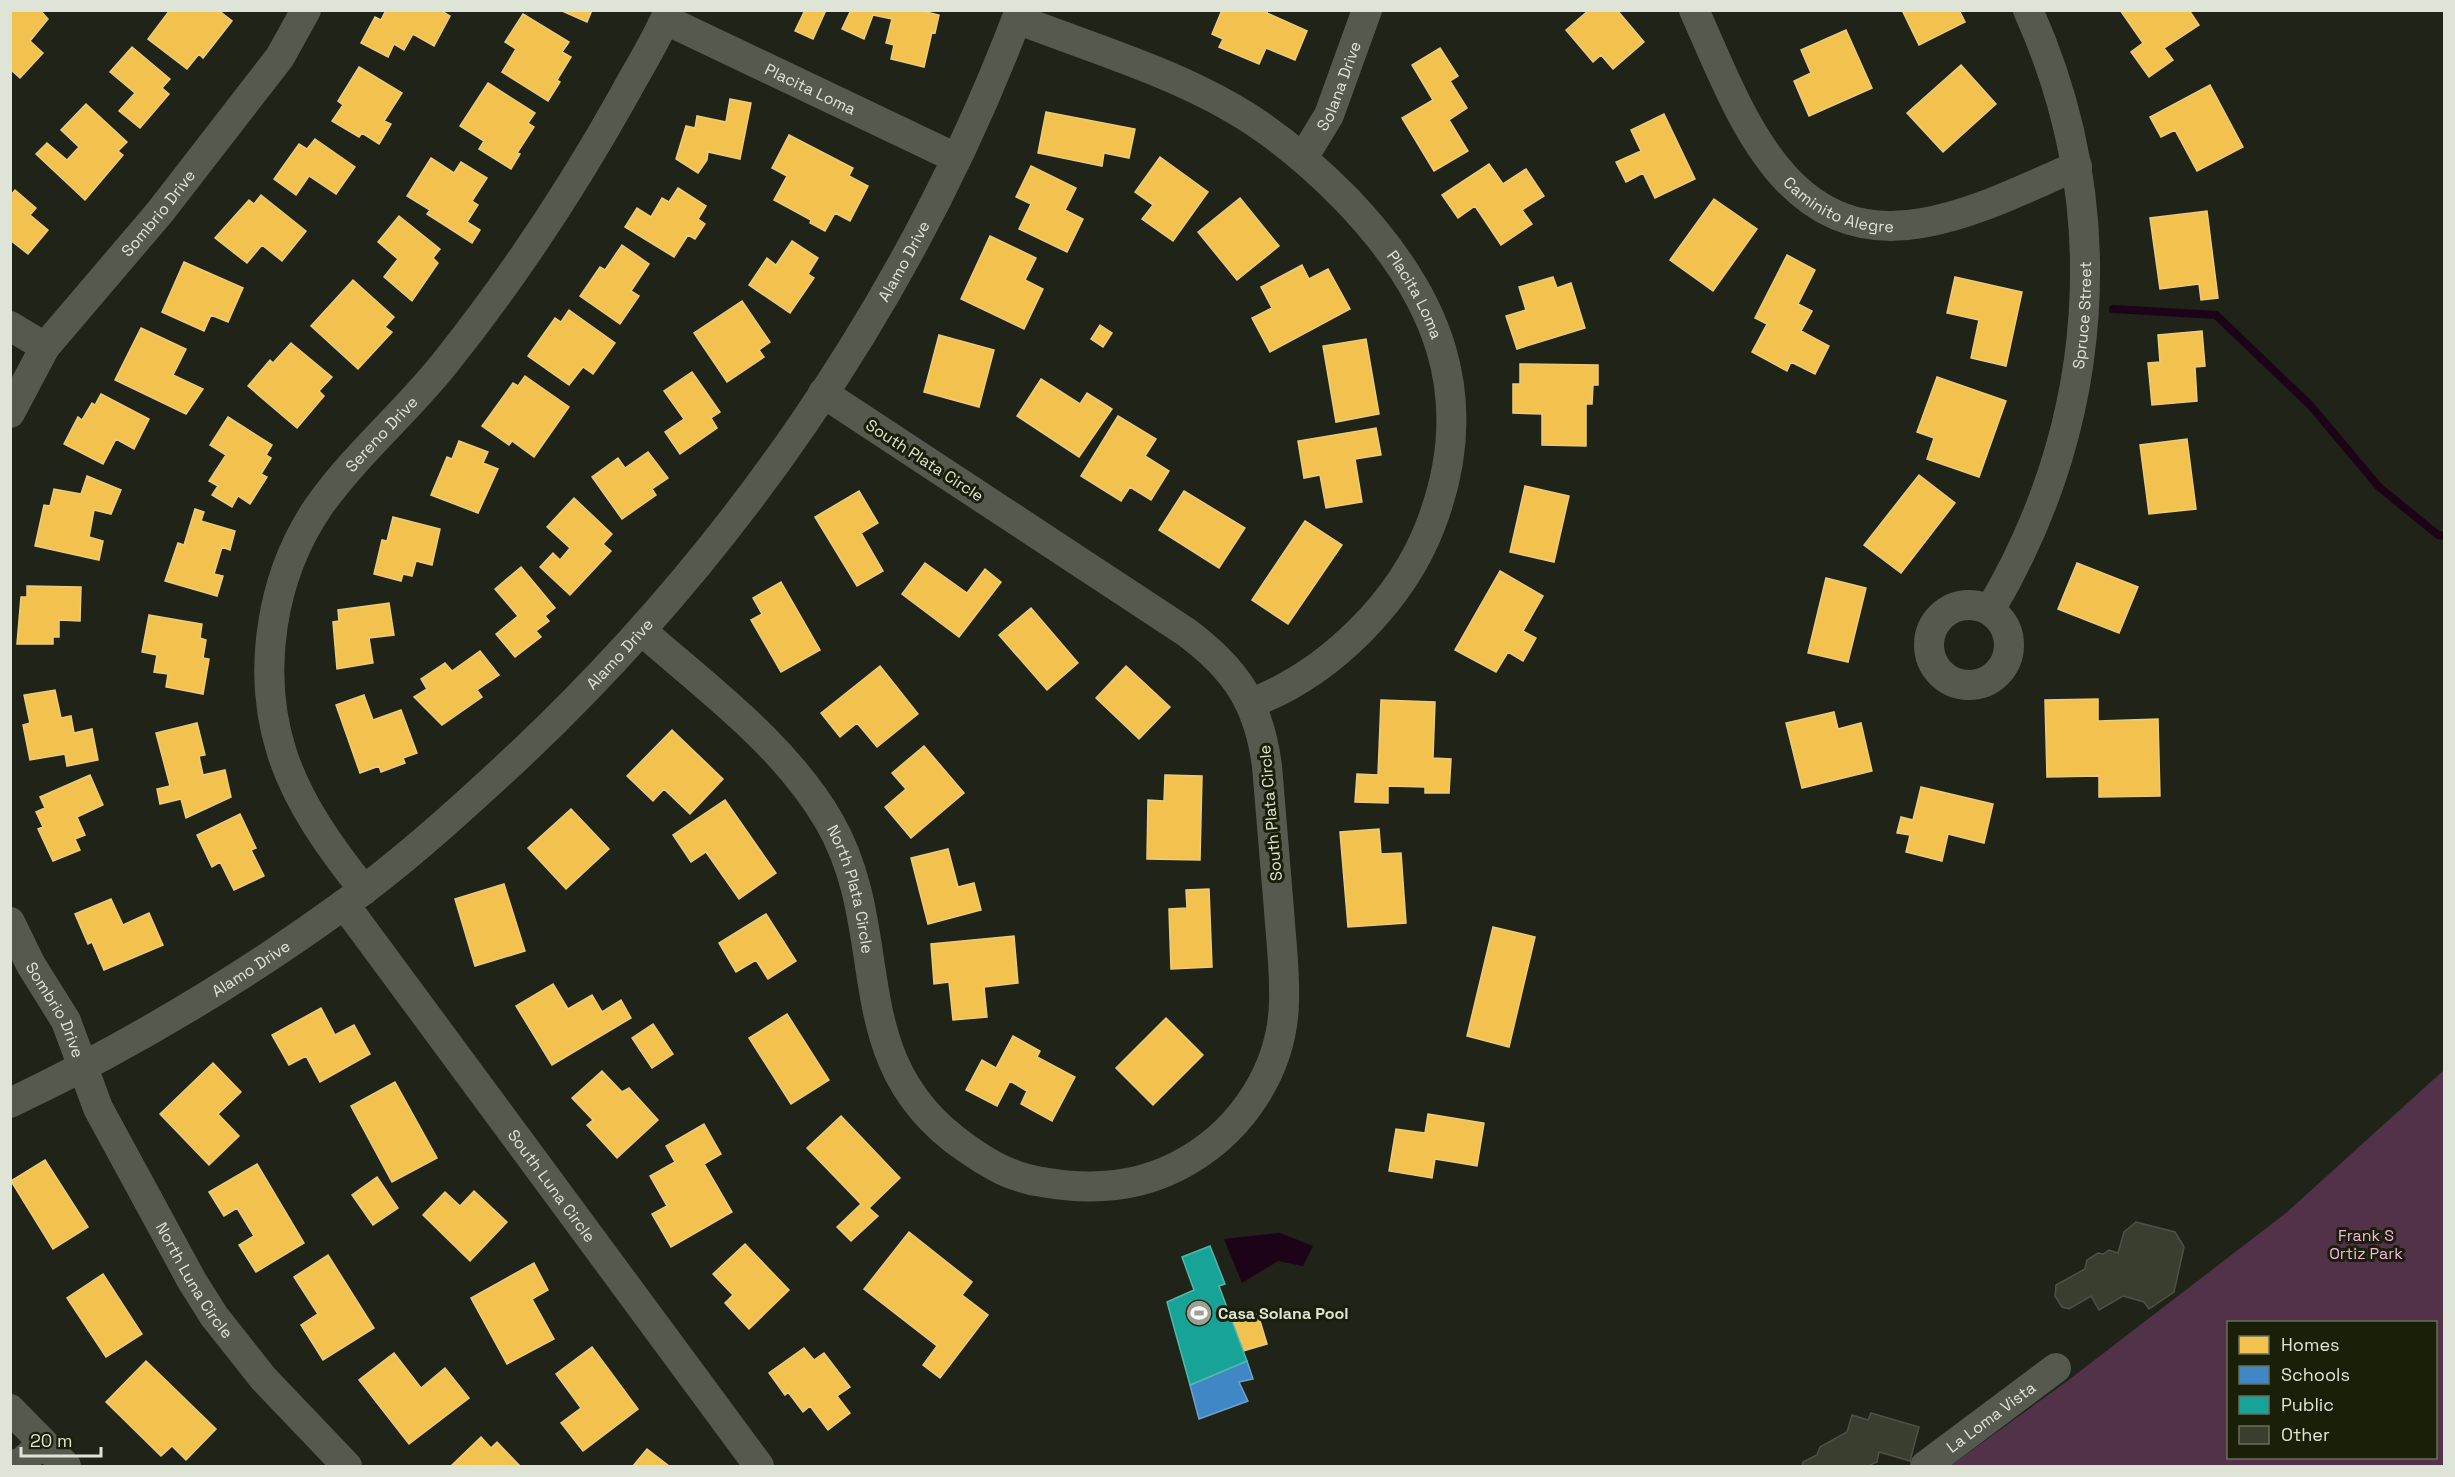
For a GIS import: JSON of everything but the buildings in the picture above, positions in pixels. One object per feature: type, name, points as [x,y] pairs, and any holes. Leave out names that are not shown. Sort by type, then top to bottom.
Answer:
[{"type":"street","name":"Sombrio Drive","points":[[10,413],[45,347],[160,212],[280,57],[306,10]]},
{"type":"street","name":"Solana Drive","points":[[1303,158],[1329,115],[1367,10]]},
{"type":"street","name":"Caminito Alegre","points":[[1694,10],[1741,114],[1769,160],[1807,198],[1851,220],[1874,225],[1922,224],[1970,210],[2077,166]]},
{"type":"street","name":"Spruce Street","points":[[1990,610],[2008,579],[2040,506],[2058,454],[2074,388],[2083,332],[2086,286],[2084,224],[2077,166],[2062,103],[2028,10]]},
{"type":"street","name":"Placita Loma","points":[[668,15],[956,158]]},
{"type":"street","name":"Sereno Drive","points":[[354,897],[343,865],[308,808],[282,753],[275,724],[269,664],[274,617],[288,563],[301,534],[320,505],[442,366],[532,246],[589,157],[668,15]]},
{"type":"street","name":"Placita Loma","points":[[1018,15],[1197,90],[1268,130],[1303,158],[1386,243],[1422,296],[1440,344],[1448,386],[1450,425],[1447,465],[1438,505],[1424,543],[1407,574],[1385,602],[1335,652],[1287,687],[1251,703]]},
{"type":"street","name":"Alamo Drive","points":[[10,1103],[175,1017],[354,897],[442,825],[522,753],[642,631],[725,533],[824,393],[897,273],[956,158],[1018,15]]},
{"type":"street","points":[[10,326],[45,347]]},
{"type":"street","name":"South Plata Circle","points":[[824,393],[1200,642],[1223,663],[1251,703],[1259,722],[1267,766],[1284,977],[1284,1004],[1280,1035],[1272,1063],[1259,1090],[1243,1114],[1222,1137],[1172,1170],[1146,1179],[1087,1187],[1031,1181],[1007,1173]]},
{"type":"street","name":"North Plata Circle","points":[[642,631],[772,746],[814,796],[844,852],[854,885],[878,1015],[898,1073],[920,1109],[934,1124],[983,1160],[1007,1173]]},
{"type":"street","name":"South Luna Circle","points":[[354,897],[759,1467]]},
{"type":"street","name":"Sombrio Drive","points":[[10,922],[31,965],[66,1021],[82,1066]]},
{"type":"street","name":"North Luna Circle","points":[[82,1066],[98,1108],[167,1240],[214,1316],[263,1378],[347,1467]]},
{"type":"street","name":"La Loma Vista","points":[[1925,1467],[2056,1368]]},
{"type":"street","points":[[10,1409],[66,1467]]},
{"type":"street","points":[[10,1466],[21,1463],[43,1443]]},
{"type":"green space","name":"Frank S Ortiz Park","points":[[2444,1070],[2444,1466],[1950,1466],[2066,1382],[2286,1213]]},
{"type":"shaded area","points":[[1280,1233],[1313,1246],[1303,1266],[1278,1261],[1242,1283],[1224,1239]]},
{"type":"waterway","points":[[2113,309],[2216,315],[2311,406],[2379,487],[2438,535],[2444,536]]},
{"type":"place","name":"Casa Solana Pool","points":[[1199,1313]]}]
